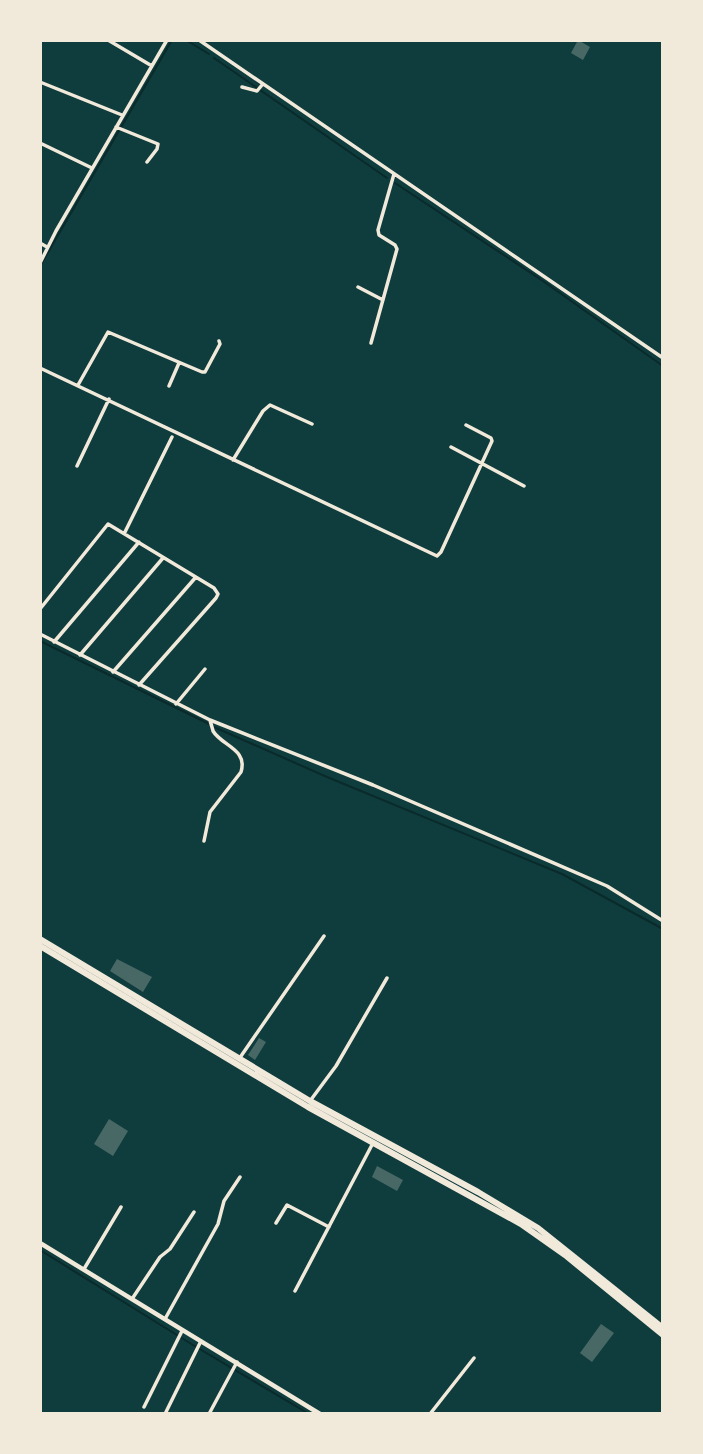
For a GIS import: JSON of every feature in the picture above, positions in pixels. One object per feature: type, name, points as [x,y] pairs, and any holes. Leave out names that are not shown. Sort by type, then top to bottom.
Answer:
[{"type":"highway","points":[[40,939],[44,946],[238,1061],[478,1192],[538,1228],[663,1328]]},
{"type":"highway","points":[[238,1061],[307,1107],[475,1197],[535,1233],[663,1335]]},
{"type":"street","points":[[108,40],[152,66]]},
{"type":"street","points":[[40,263],[167,40]]},
{"type":"street","points":[[199,40],[663,358]]},
{"type":"street","points":[[40,82],[122,115]]},
{"type":"street","points":[[242,87],[257,92],[262,85]]},
{"type":"street","points":[[116,127],[158,145],[147,162]]},
{"type":"street","points":[[40,143],[92,168]]},
{"type":"street","points":[[371,343],[397,247],[379,235],[378,230],[394,174]]},
{"type":"street","points":[[40,243],[47,247]]},
{"type":"street","points":[[358,287],[383,300]]},
{"type":"street","points":[[78,385],[108,332],[205,372],[220,344],[219,341]]},
{"type":"street","points":[[169,386],[180,363]]},
{"type":"street","points":[[40,368],[437,556],[492,439],[466,425]]},
{"type":"street","points":[[77,466],[109,399]]},
{"type":"street","points":[[233,460],[263,411],[270,405],[312,424]]},
{"type":"street","points":[[125,533],[173,437]]},
{"type":"street","points":[[451,447],[524,486]]},
{"type":"street","points":[[40,609],[106,526],[111,524],[217,591],[216,598],[139,685]]},
{"type":"street","points":[[54,642],[139,542]]},
{"type":"street","points":[[80,655],[164,558]]},
{"type":"street","points":[[113,672],[196,577]]},
{"type":"street","points":[[40,634],[209,720],[373,785],[560,865],[616,891],[663,921]]},
{"type":"street","points":[[176,704],[205,669]]},
{"type":"street","points":[[204,841],[210,812],[241,772],[243,764],[228,743],[214,732],[209,720]]},
{"type":"street","points":[[238,1061],[324,936]]},
{"type":"street","points":[[310,1101],[336,1066],[387,978]]},
{"type":"street","points":[[295,1291],[373,1143]]},
{"type":"street","points":[[165,1319],[218,1224],[224,1201],[240,1177]]},
{"type":"street","points":[[276,1223],[287,1205],[329,1227]]},
{"type":"street","points":[[84,1269],[121,1207]]},
{"type":"street","points":[[132,1299],[160,1257],[170,1250],[194,1212]]},
{"type":"street","points":[[40,1243],[165,1319],[181,1332],[320,1414]]},
{"type":"street","points":[[144,1407],[181,1332]]},
{"type":"street","points":[[165,1414],[200,1343]]},
{"type":"street","points":[[430,1414],[474,1358]]},
{"type":"street","points":[[209,1414],[236,1364]]},
{"type":"building","points":[[578,40],[590,47],[583,60],[571,53]]},
{"type":"building","points":[[117,959],[152,977],[143,992],[110,971]]},
{"type":"building","points":[[259,1038],[266,1042],[255,1060],[248,1055]]},
{"type":"building","points":[[109,1119],[128,1131],[113,1156],[94,1144]]},
{"type":"building","points":[[377,1166],[403,1180],[397,1191],[372,1177]]},
{"type":"building","points":[[601,1324],[614,1333],[592,1362],[580,1353]]},
{"type":"waterway","points":[[40,266],[172,40]]},
{"type":"waterway","points":[[186,40],[209,54]]},
{"type":"waterway","points":[[214,58],[387,178]]},
{"type":"waterway","points":[[395,183],[540,279],[663,366]]},
{"type":"waterway","points":[[40,641],[209,724]]},
{"type":"waterway","points":[[214,727],[562,874],[663,929]]},
{"type":"waterway","points":[[40,1250],[309,1414]]}]
